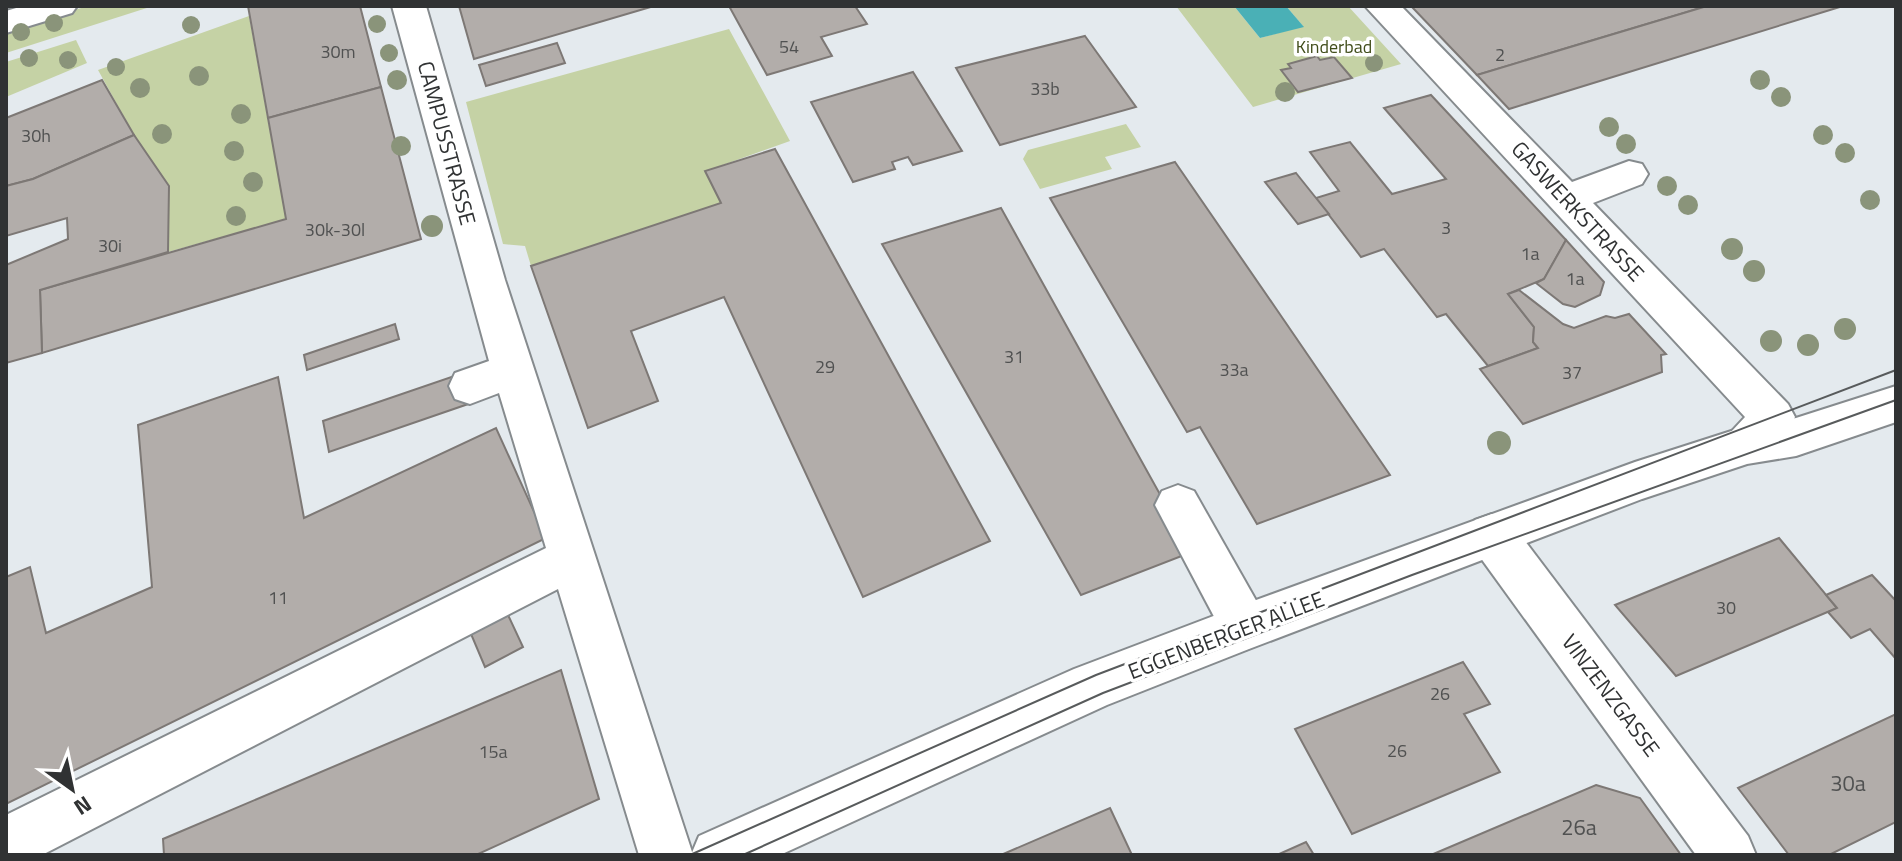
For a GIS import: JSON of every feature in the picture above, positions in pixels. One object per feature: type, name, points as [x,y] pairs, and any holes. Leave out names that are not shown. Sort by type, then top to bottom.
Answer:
[{"type":"main road","points":[[6,22],[60,6]]},
{"type":"main road","name":"CAMPUSSTRASSE","points":[[409,6],[485,280],[666,855]]},
{"type":"main road","name":"GASWERKSTRASSE","points":[[1382,6],[1566,199],[1769,428]]},
{"type":"main road","points":[[1566,199],[1629,174]]},
{"type":"main road","points":[[470,386],[513,370]]},
{"type":"main road","name":"EGGENBERGER ALLEE","points":[[718,855],[1092,686],[1896,380]]},
{"type":"main road","name":"EGGENBERGER ALLEE","points":[[1769,428],[1796,437],[1896,404]]},
{"type":"main road","points":[[1178,505],[1245,627]]},
{"type":"main road","name":"VINZENZGASSE","points":[[1492,535],[1729,855]]},
{"type":"main road","points":[[6,844],[573,558]]},
{"type":"green space","points":[[88,6],[153,6],[6,53],[6,30]]},
{"type":"green space","name":"Kinderbad","points":[[1176,6],[1234,6],[1260,38],[1303,26],[1286,6],[1348,6],[1401,64],[1253,107]]},
{"type":"green space","points":[[249,16],[286,219],[168,252],[169,186],[134,135],[98,70]]},
{"type":"green space","points":[[729,29],[790,141],[706,171],[721,203],[531,266],[525,246],[503,244],[466,102]]},
{"type":"green space","points":[[76,40],[87,63],[6,97],[6,62]]},
{"type":"green space","points":[[1126,124],[1141,147],[1105,157],[1112,169],[1040,189],[1023,159],[1028,150]]},
{"type":"water","points":[[1234,6],[1286,6],[1304,27],[1260,38]]},
{"type":"building","points":[[248,6],[360,6],[381,87],[268,118]]},
{"type":"building","points":[[459,6],[654,6],[474,59]]},
{"type":"building","points":[[729,6],[855,6],[867,24],[821,37],[832,56],[767,75]]},
{"type":"building","points":[[1411,6],[1707,6],[1477,75]]},
{"type":"building","points":[[1707,6],[1843,6],[1509,109],[1477,75]]},
{"type":"building","points":[[1085,36],[1136,107],[1000,145],[956,68]]},
{"type":"building","points":[[557,43],[565,63],[486,86],[479,65]]},
{"type":"building","points":[[1317,56],[1320,60],[1334,57],[1352,78],[1298,92],[1281,70],[1291,68],[1288,64]]},
{"type":"building","points":[[913,72],[962,151],[913,165],[908,157],[892,162],[895,169],[853,182],[811,102]]},
{"type":"building","points":[[102,80],[134,135],[33,179],[6,186],[6,118]]},
{"type":"building","points":[[381,87],[421,239],[42,353],[40,290],[286,219],[268,118]]},
{"type":"building","points":[[1431,95],[1566,240],[1544,279],[1508,294],[1534,327],[1533,342],[1538,348],[1488,366],[1446,314],[1437,317],[1384,249],[1361,257],[1316,198],[1339,191],[1310,152],[1350,142],[1392,194],[1446,179],[1384,108]]},
{"type":"building","points":[[134,135],[169,186],[168,252],[40,290],[42,353],[6,363],[6,265],[68,239],[67,218],[6,236],[6,186],[33,179]]},
{"type":"building","points":[[775,149],[990,541],[863,597],[724,297],[631,331],[658,401],[588,428],[531,266],[721,203],[705,171]]},
{"type":"building","points":[[1175,162],[1390,475],[1257,524],[1200,427],[1187,432],[1050,198]]},
{"type":"building","points":[[1296,173],[1329,214],[1298,224],[1265,182]]},
{"type":"building","points":[[1001,208],[1192,552],[1081,595],[882,244]]},
{"type":"building","points":[[1566,240],[1604,282],[1600,295],[1575,307],[1563,304],[1536,283],[1544,279]]},
{"type":"building","points":[[1519,290],[1563,324],[1574,328],[1606,316],[1615,318],[1629,314],[1666,354],[1661,355],[1662,372],[1523,424],[1480,369],[1538,348],[1533,342],[1534,327],[1508,294]]},
{"type":"building","points":[[395,324],[399,339],[307,370],[304,355]]},
{"type":"building","points":[[466,372],[474,402],[329,452],[323,421]]},
{"type":"building","points":[[278,377],[304,518],[496,428],[546,538],[6,804],[6,577],[30,567],[46,633],[152,587],[138,425]]},
{"type":"building","points":[[1779,538],[1837,608],[1676,676],[1615,605]]},
{"type":"building","points":[[1872,575],[1896,601],[1896,659],[1870,629],[1851,638],[1828,612],[1837,608],[1826,595]]},
{"type":"building","points":[[508,615],[523,647],[485,667],[471,634]]},
{"type":"building","points":[[1463,662],[1490,704],[1464,714],[1500,772],[1352,834],[1295,729]]},
{"type":"building","points":[[561,670],[599,799],[476,855],[164,855],[163,839]]},
{"type":"building","points":[[1896,714],[1896,822],[1829,855],[1789,855],[1738,788]]},
{"type":"building","points":[[1596,785],[1640,798],[1681,855],[1431,855]]},
{"type":"building","points":[[1110,808],[1132,855],[1001,855]]},
{"type":"building","points":[[1306,842],[1314,855],[1277,855]]},
{"type":"tram line","points":[[690,855],[1096,675],[1896,370]]},
{"type":"tram line","points":[[743,855],[1103,693],[1412,575],[1896,400]]}]
